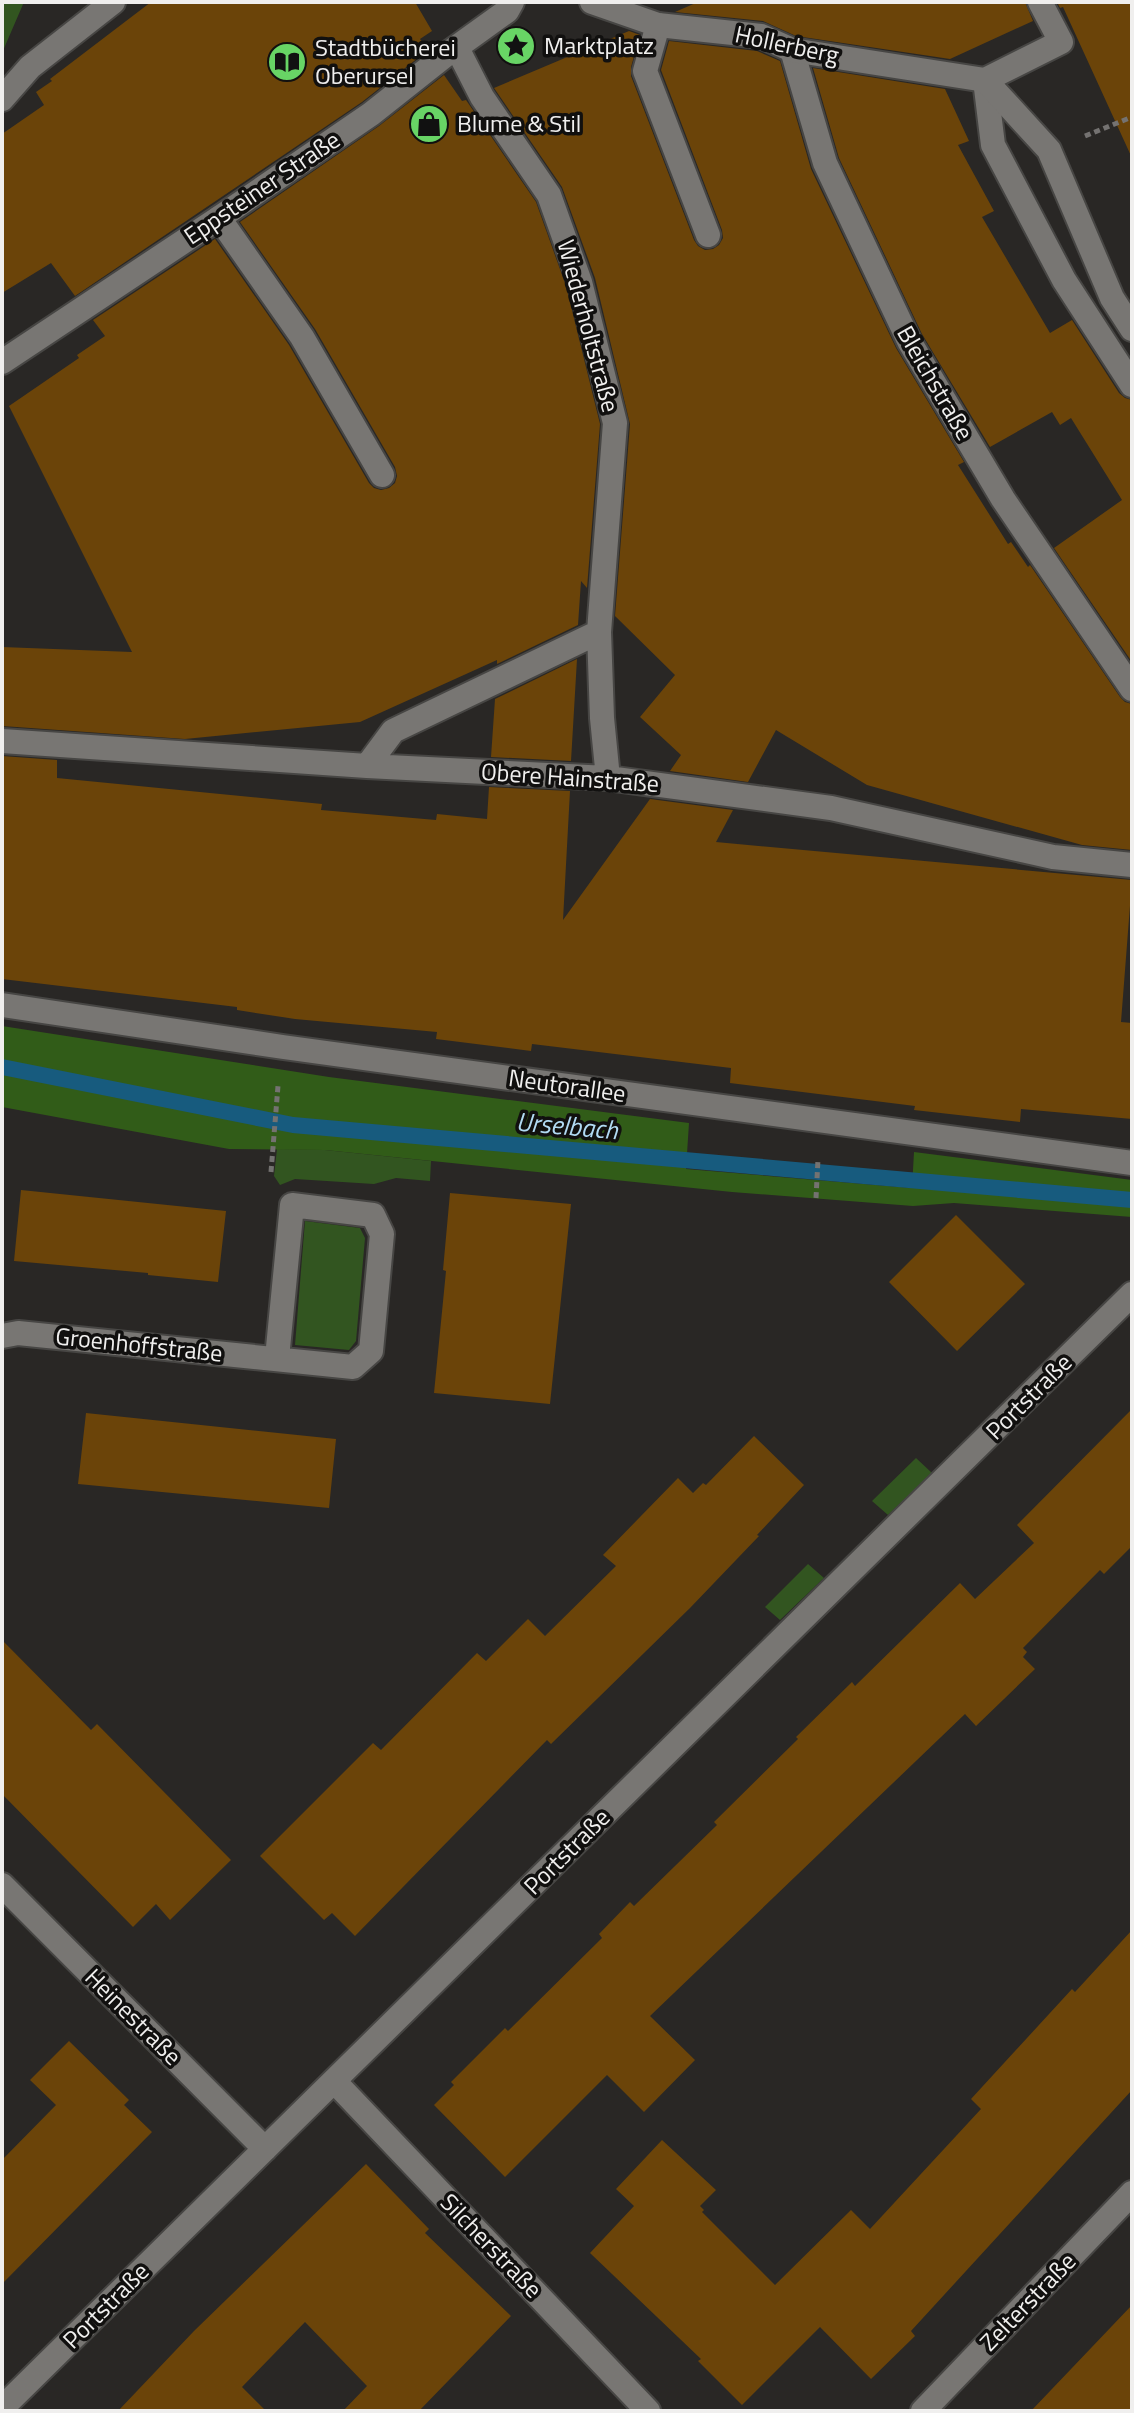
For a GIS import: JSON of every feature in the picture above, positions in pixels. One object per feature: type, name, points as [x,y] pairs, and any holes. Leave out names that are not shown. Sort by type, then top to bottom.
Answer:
[{"type":"street","points":[[2,99],[30,67],[113,2]]},
{"type":"street","name":"Eppsteiner Straße","points":[[2,362],[371,114],[507,11],[512,2]]},
{"type":"street","name":"Hollerberg","points":[[592,2],[658,25],[761,36],[792,50],[985,80]]},
{"type":"street","points":[[985,80],[1061,42],[1040,2]]},
{"type":"street","points":[[658,25],[645,71],[708,235]]},
{"type":"street","name":"Wiederholtstraße","points":[[457,48],[482,97],[549,195],[580,282],[615,423],[599,632],[608,778]]},
{"type":"street","name":"Bleichstraße","points":[[792,50],[825,163],[909,341],[1003,499],[1132,689]]},
{"type":"street","points":[[985,80],[1049,150],[1112,298],[1132,329]]},
{"type":"street","points":[[985,80],[993,145],[1064,280],[1132,385]]},
{"type":"street","points":[[219,218],[302,337],[382,475]]},
{"type":"street","points":[[367,766],[393,731],[599,632]]},
{"type":"street","name":"Obere Hainstraße","points":[[2,741],[367,766],[608,778],[831,808],[1053,857],[1132,865]]},
{"type":"street","name":"Neutorallee","points":[[2,1005],[283,1047],[1132,1163]]},
{"type":"street","name":"Groenhoffstraße","points":[[2,1336],[18,1333],[353,1367],[371,1351],[382,1234],[373,1215],[292,1205],[277,1358]]},
{"type":"street","name":"Portstraße","points":[[2,2408],[1132,1294]]},
{"type":"street","name":"Heinestraße","points":[[2,1885],[265,2149]]},
{"type":"street","name":"Silcherstraße","points":[[334,2081],[648,2411]]},
{"type":"street","name":"Zelterstraße","points":[[923,2411],[1132,2193]]},
{"type":"path","points":[[271,1167],[278,1086]]},
{"type":"path","points":[[816,1198],[818,1157]]},
{"type":"green space","points":[[2,2],[24,2],[2,53]]},
{"type":"green space","points":[[2,1026],[329,1077],[689,1123],[686,1169],[912,1188],[914,1152],[1132,1180],[1132,1217],[954,1203],[913,1206],[732,1192],[325,1150],[229,1149],[2,1107]]},
{"type":"green space","points":[[277,1149],[325,1150],[431,1161],[430,1181],[396,1178],[374,1184],[295,1179],[280,1185],[274,1176]]},
{"type":"green space","points":[[305,1221],[360,1228],[365,1238],[356,1341],[349,1350],[295,1345]]},
{"type":"green space","points":[[916,1458],[932,1473],[888,1515],[872,1501]]},
{"type":"green space","points":[[808,1564],[824,1578],[780,1620],[765,1607]]},
{"type":"building","points":[[151,2],[415,2],[432,31],[420,39],[428,50],[362,102],[75,296],[51,263],[2,293],[2,134],[44,105],[36,92],[52,81],[50,79]]},
{"type":"building","points":[[698,2],[1025,2],[1033,21],[950,59],[796,36],[763,21],[675,12]]},
{"type":"building","points":[[1057,2],[1132,2],[1132,158],[1063,7],[1060,8]]},
{"type":"building","points":[[629,31],[640,35],[631,76],[694,240],[705,250],[719,245],[723,238],[722,230],[661,70],[669,41],[757,51],[780,61],[811,169],[896,348],[964,462],[958,465],[1008,544],[1011,542],[1028,567],[1030,565],[1120,697],[1132,704],[1132,850],[1082,845],[867,785],[776,730],[748,782],[670,771],[681,755],[640,717],[675,675],[615,616],[630,424],[595,278],[562,187],[494,88]]},
{"type":"building","points":[[813,68],[945,89],[969,141],[958,145],[994,211],[982,217],[1050,333],[1072,320],[1119,393],[1132,400],[1132,662],[1054,548],[1122,500],[1071,418],[1060,425],[1052,412],[990,447],[922,334],[839,158]]},
{"type":"building","points":[[444,75],[462,101],[466,100],[536,202],[566,286],[600,424],[587,588],[581,581],[578,625],[497,664],[497,660],[360,722],[185,739],[2,726],[2,647],[132,652],[9,406],[79,358],[77,355],[105,336],[93,320],[215,239],[289,345],[369,483],[381,490],[395,483],[395,467],[315,329],[240,222],[379,126]]},
{"type":"building","points":[[577,659],[571,761],[491,757],[495,699]]},
{"type":"building","points":[[2,756],[57,760],[57,778],[322,804],[321,810],[436,820],[437,814],[487,819],[489,787],[570,791],[563,920],[650,799],[733,810],[716,842],[1132,880],[1121,1022],[1132,1023],[1132,1119],[1021,1109],[1020,1122],[914,1110],[915,1106],[730,1083],[731,1068],[532,1044],[531,1051],[436,1039],[437,1032],[295,1019],[237,1010],[237,1007],[2,979]]},
{"type":"building","points":[[21,1190],[226,1211],[218,1282],[14,1261]]},
{"type":"building","points":[[450,1193],[571,1204],[550,1404],[434,1393]]},
{"type":"building","points":[[956,1215],[1025,1284],[957,1351],[889,1282]]},
{"type":"building","points":[[1132,1409],[1132,1546],[1104,1574],[1100,1570],[1023,1648],[1027,1652],[1023,1657],[1035,1669],[976,1726],[965,1714],[650,2016],[695,2060],[644,2112],[607,2075],[505,2177],[434,2105],[454,2085],[451,2082],[505,2028],[508,2031],[602,1938],[599,1934],[630,1902],[634,1906],[717,1825],[714,1822],[852,1682],[855,1686],[960,1583],[975,1599],[1034,1543],[1017,1525]]},
{"type":"building","points":[[86,1413],[336,1439],[329,1508],[78,1484]]},
{"type":"building","points":[[754,1436],[804,1485],[690,1608],[551,1744],[547,1740],[355,1936],[332,1913],[324,1920],[260,1856],[373,1743],[381,1750],[477,1653],[486,1661],[528,1619],[545,1636],[616,1566],[603,1555],[678,1478],[693,1493],[703,1483],[706,1485]]},
{"type":"building","points":[[2,1640],[91,1730],[97,1724],[231,1860],[170,1920],[156,1904],[133,1927],[2,1794]]},
{"type":"building","points":[[1132,1930],[1132,2090],[911,2331],[915,2336],[871,2379],[820,2327],[742,2405],[698,2361],[701,2359],[590,2253],[634,2206],[616,2189],[662,2140],[716,2190],[700,2206],[704,2210],[702,2212],[775,2285],[851,2210],[870,2229],[981,2109],[971,2099],[1072,1989],[1075,1992]]},
{"type":"building","points":[[69,2041],[129,2100],[124,2105],[152,2132],[2,2284],[2,2160],[56,2105],[30,2080]]},
{"type":"building","points":[[366,2164],[429,2229],[425,2233],[511,2316],[419,2411],[343,2411],[367,2386],[305,2322],[242,2387],[266,2411],[118,2411],[194,2331]]},
{"type":"building","points":[[1132,2305],[1132,2411],[1031,2411]]},
{"type":"waterway","name":"Urselbach","points":[[2,1067],[293,1125],[1132,1200]]},
{"type":"place","name":"Marktplatz","points":[[516,46]]},
{"type":"place","name":"Stadtbücherei Oberursel","points":[[287,62]]},
{"type":"place","name":"Blume & Stil","points":[[429,124]]}]
